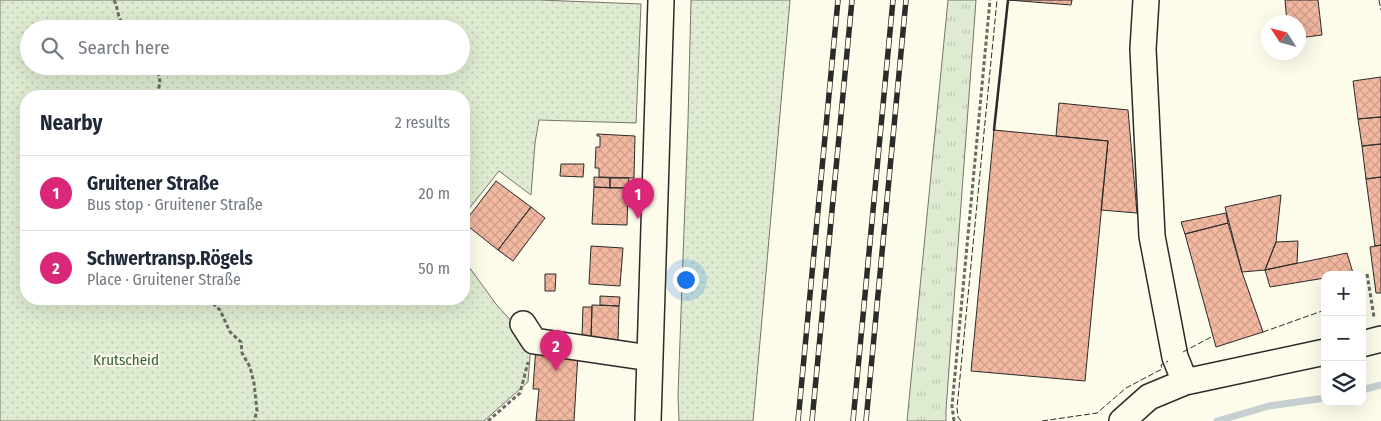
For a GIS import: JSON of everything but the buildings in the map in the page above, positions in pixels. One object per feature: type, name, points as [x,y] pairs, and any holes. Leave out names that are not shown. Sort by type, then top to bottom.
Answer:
[{"type":"street","points":[[648,421],[661,0]]},
{"type":"street","points":[[1146,0],[1143,49],[1152,236],[1175,357],[1185,382]]},
{"type":"street","points":[[529,333],[650,358]]},
{"type":"street","points":[[1122,421],[1149,397],[1185,382],[1321,353]]},
{"type":"path","points":[[114,0],[117,3],[117,11],[121,20]]},
{"type":"path","points":[[954,421],[952,406],[990,0]]},
{"type":"path","points":[[159,75],[161,85],[159,90]]},
{"type":"path","points":[[1367,274],[1374,341]]},
{"type":"path","points":[[215,305],[220,310],[230,332],[241,342],[242,353],[250,367],[257,412],[254,421]]},
{"type":"path","points":[[488,421],[520,393],[529,333]]},
{"type":"green space","name":"Krutscheid","points":[[0,0],[540,0],[641,4],[636,123],[539,120],[535,143],[531,195],[499,171],[470,207],[470,90],[20,90],[20,305],[470,305],[470,268],[496,304],[531,343],[528,382],[484,421],[0,421]]},
{"type":"green space","points":[[691,0],[790,0],[753,421],[679,421],[678,395]]},
{"type":"green space","points":[[948,0],[976,0],[946,421],[907,421]]},
{"type":"waterway","points":[[1366,389],[1381,385]]},
{"type":"waterway","points":[[1217,421],[1269,406],[1321,399]]},
{"type":"railway","points":[[798,421],[838,0]]},
{"type":"railway","points":[[812,421],[852,0]]},
{"type":"railway","points":[[853,421],[893,0]]},
{"type":"railway","points":[[866,421],[906,0]]},
{"type":"fence","points":[[961,421],[958,417],[957,408],[997,0]]},
{"type":"fence","points":[[1379,0],[1381,10]]},
{"type":"fence","points":[[1263,332],[1321,311]]},
{"type":"fence","points":[[1183,352],[1213,336]]},
{"type":"fence","points":[[1042,421],[1097,413],[1126,388],[1162,369],[1161,365],[1168,361]]},
{"type":"wall","points":[[994,130],[1008,0]]},
{"type":"place","name":"Gruitener Straße","points":[[638,219]]},
{"type":"place","name":"Schwertransp.Rögels","points":[[556,371]]}]
